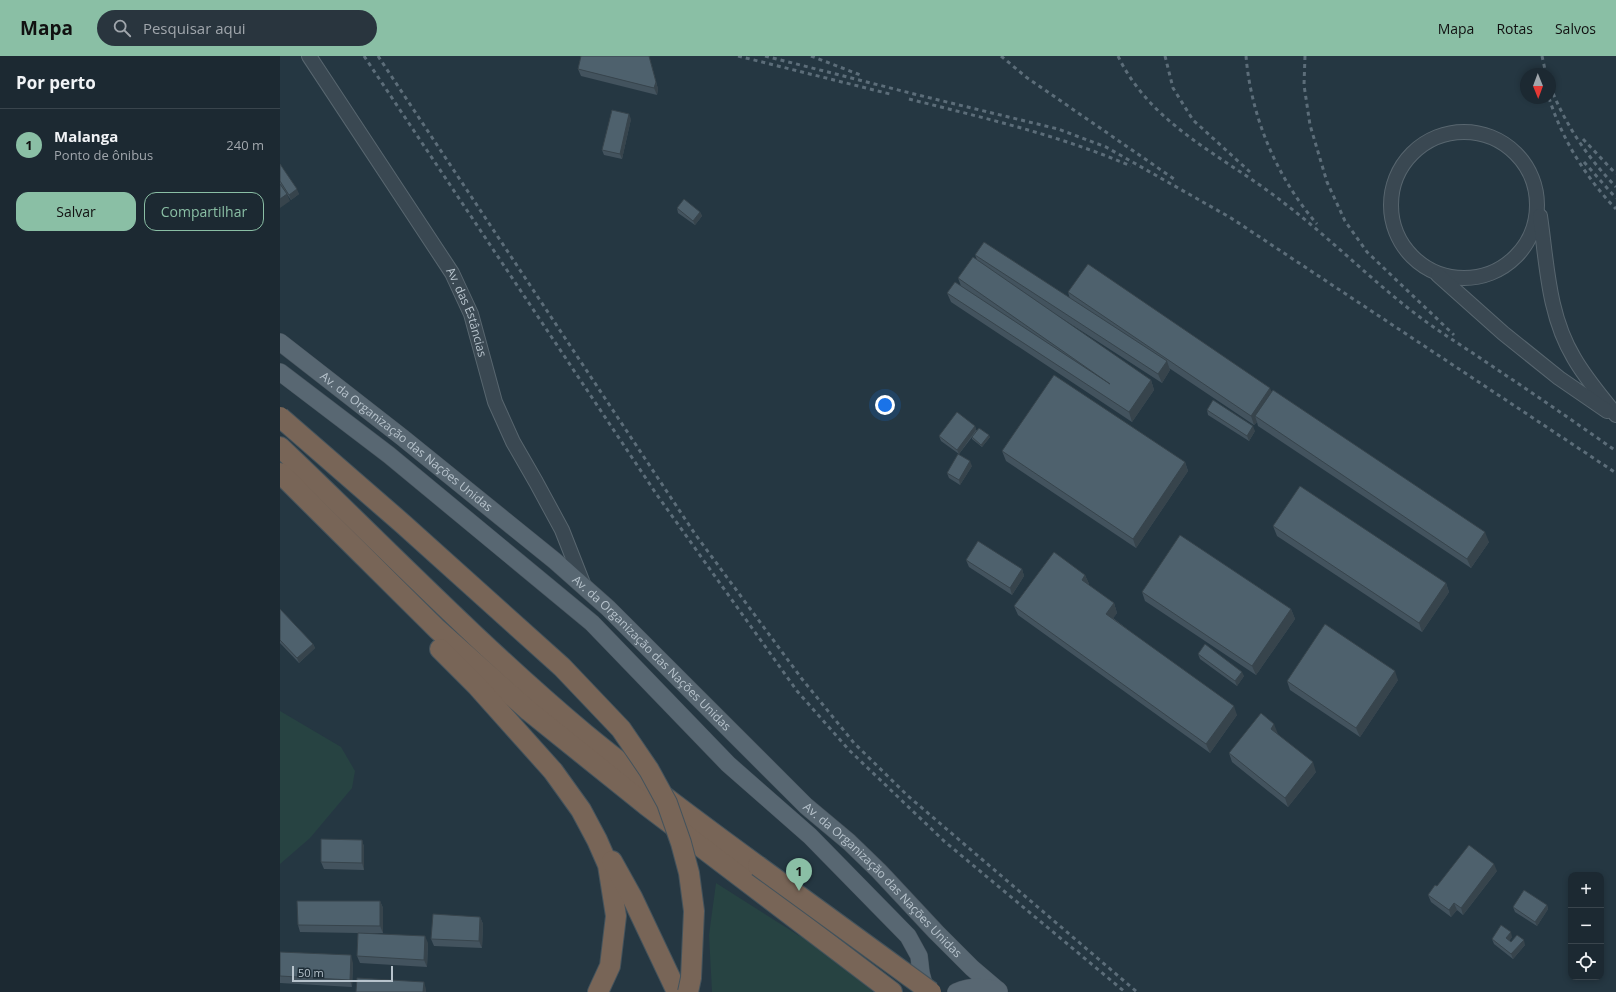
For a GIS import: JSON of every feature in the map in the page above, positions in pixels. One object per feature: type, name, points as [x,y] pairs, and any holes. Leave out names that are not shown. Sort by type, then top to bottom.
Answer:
[{"type":"highway","points":[[280,417],[403,524],[562,667],[621,729],[649,770],[667,803],[681,843],[689,873],[694,912],[691,978],[688,992]]},
{"type":"highway","points":[[280,447],[488,647],[585,734],[691,817],[752,874],[892,992]]},
{"type":"highway","points":[[281,474],[374,582],[477,686],[553,771],[581,810],[608,865],[616,916],[610,966],[598,992]]},
{"type":"highway","points":[[281,474],[436,629],[529,711],[646,805],[931,992]]},
{"type":"highway","points":[[597,840],[616,867],[632,897],[677,992]]},
{"type":"main road","name":"Av. da Organização das Nações Unidas","points":[[280,342],[403,438],[555,561],[608,608],[806,806],[849,842],[972,968],[1001,991]]},
{"type":"main road","name":"Av. da Organização das Nações Unidas","points":[[280,372],[390,455],[592,623],[728,764],[810,836],[871,900],[908,936],[919,956],[926,992]]},
{"type":"main road","points":[[956,992],[974,987],[987,987],[1001,991]]},
{"type":"street","name":"Av. das Estâncias","points":[[309,56],[452,273],[471,314],[495,402],[513,442],[562,530],[585,589]]},
{"type":"street","points":[[1464,131],[1485,134],[1504,143],[1520,156],[1531,174],[1536,186],[1547,274],[1552,302],[1561,329],[1573,358],[1590,383],[1616,416],[1559,378],[1503,333],[1436,273],[1413,258],[1404,247],[1397,236],[1391,217],[1391,197],[1396,178],[1405,160],[1420,146],[1437,136],[1464,131]]},
{"type":"street","points":[[1436,273],[1458,278],[1480,277],[1507,265],[1519,255],[1531,236],[1538,215],[1538,200]]},
{"type":"green space","points":[[280,711],[341,747],[355,771],[352,788],[310,838],[280,864]]},
{"type":"green space","points":[[716,883],[798,935],[836,950],[850,968],[873,992],[712,992],[709,935]]},
{"type":"building","points":[[581,56],[649,56],[656,82],[654,88],[578,69]]},
{"type":"building","points":[[612,110],[629,114],[620,154],[602,150]]},
{"type":"building","points":[[280,164],[297,189],[289,195],[280,181]]},
{"type":"building","points":[[280,184],[287,194],[280,199]]},
{"type":"building","points":[[684,199],[700,212],[693,221],[677,208]]},
{"type":"building","points":[[984,242],[1167,361],[1158,374],[975,255]]},
{"type":"building","points":[[973,257],[1151,380],[1129,412],[947,293],[955,282],[1110,384],[958,278]]},
{"type":"building","points":[[1088,264],[1270,388],[1251,416],[1068,292]]},
{"type":"building","points":[[1054,375],[1185,462],[1133,539],[1002,451]]},
{"type":"building","points":[[1273,390],[1485,532],[1467,559],[1255,416]]},
{"type":"building","points":[[1213,400],[1253,426],[1247,436],[1207,410]]},
{"type":"building","points":[[957,412],[975,426],[957,450],[939,436]]},
{"type":"building","points":[[979,428],[989,435],[981,445],[972,437]]},
{"type":"building","points":[[958,454],[970,461],[959,480],[947,473]]},
{"type":"building","points":[[1300,486],[1446,583],[1419,623],[1273,526]]},
{"type":"building","points":[[1180,535],[1291,609],[1252,666],[1142,592]]},
{"type":"building","points":[[978,541],[1022,569],[1010,588],[966,560]]},
{"type":"building","points":[[1054,552],[1085,575],[1082,580],[1114,603],[1106,614],[1234,706],[1206,744],[1014,606]]},
{"type":"building","points":[[280,609],[313,644],[297,658],[280,640]]},
{"type":"building","points":[[1325,624],[1395,671],[1356,728],[1287,681]]},
{"type":"building","points":[[1205,644],[1242,672],[1235,681],[1198,654]]},
{"type":"building","points":[[1261,713],[1274,724],[1271,729],[1313,762],[1285,798],[1229,753]]},
{"type":"building","points":[[321,839],[362,840],[362,863],[321,862]]},
{"type":"building","points":[[1469,845],[1494,864],[1461,908],[1454,903],[1449,910],[1428,895],[1435,885],[1437,886]]},
{"type":"building","points":[[1524,890],[1547,905],[1535,922],[1513,907]]},
{"type":"building","points":[[297,901],[380,901],[380,926],[298,925]]},
{"type":"building","points":[[433,914],[480,917],[479,941],[431,939]]},
{"type":"building","points":[[1501,925],[1511,932],[1506,938],[1511,942],[1517,935],[1524,940],[1511,954],[1492,939]]},
{"type":"building","points":[[358,933],[425,936],[424,960],[357,956]]},
{"type":"building","points":[[280,952],[351,955],[350,980],[280,976]]},
{"type":"building","points":[[357,978],[424,982],[423,992],[356,992]]},
{"type":"railway","points":[[364,56],[657,495],[797,691],[849,750],[944,841],[1125,992]]},
{"type":"railway","points":[[378,56],[695,534],[802,679],[854,743],[908,796],[1137,992]]},
{"type":"railway","points":[[738,56],[890,94]]},
{"type":"railway","points":[[765,56],[1058,129],[1106,147],[1231,218],[1616,473]]},
{"type":"railway","points":[[811,56],[863,76]]},
{"type":"railway","points":[[1001,56],[1026,77],[1177,181]]},
{"type":"railway","points":[[1118,56],[1133,81],[1150,102],[1170,122],[1192,139],[1262,186],[1301,216],[1383,288],[1425,321],[1616,451]]},
{"type":"railway","points":[[1165,56],[1173,88],[1193,120],[1250,172]]},
{"type":"railway","points":[[1246,56],[1254,102],[1268,146],[1290,187],[1317,224]]},
{"type":"railway","points":[[1305,56],[1304,85],[1310,125],[1327,182],[1345,221],[1367,252],[1454,335]]},
{"type":"railway","points":[[1542,56],[1545,68]]},
{"type":"railway","points":[[909,99],[1049,136],[1131,166]]},
{"type":"railway","points":[[1556,100],[1570,127],[1586,152],[1616,187]]},
{"type":"railway","points":[[1551,104],[1568,143],[1576,157],[1585,171],[1616,209]]},
{"type":"railway","points":[[1583,139],[1616,174]]},
{"type":"railway","points":[[1584,162],[1616,198]]},
{"type":"place","name":"Malanga","points":[[799,891]]}]
